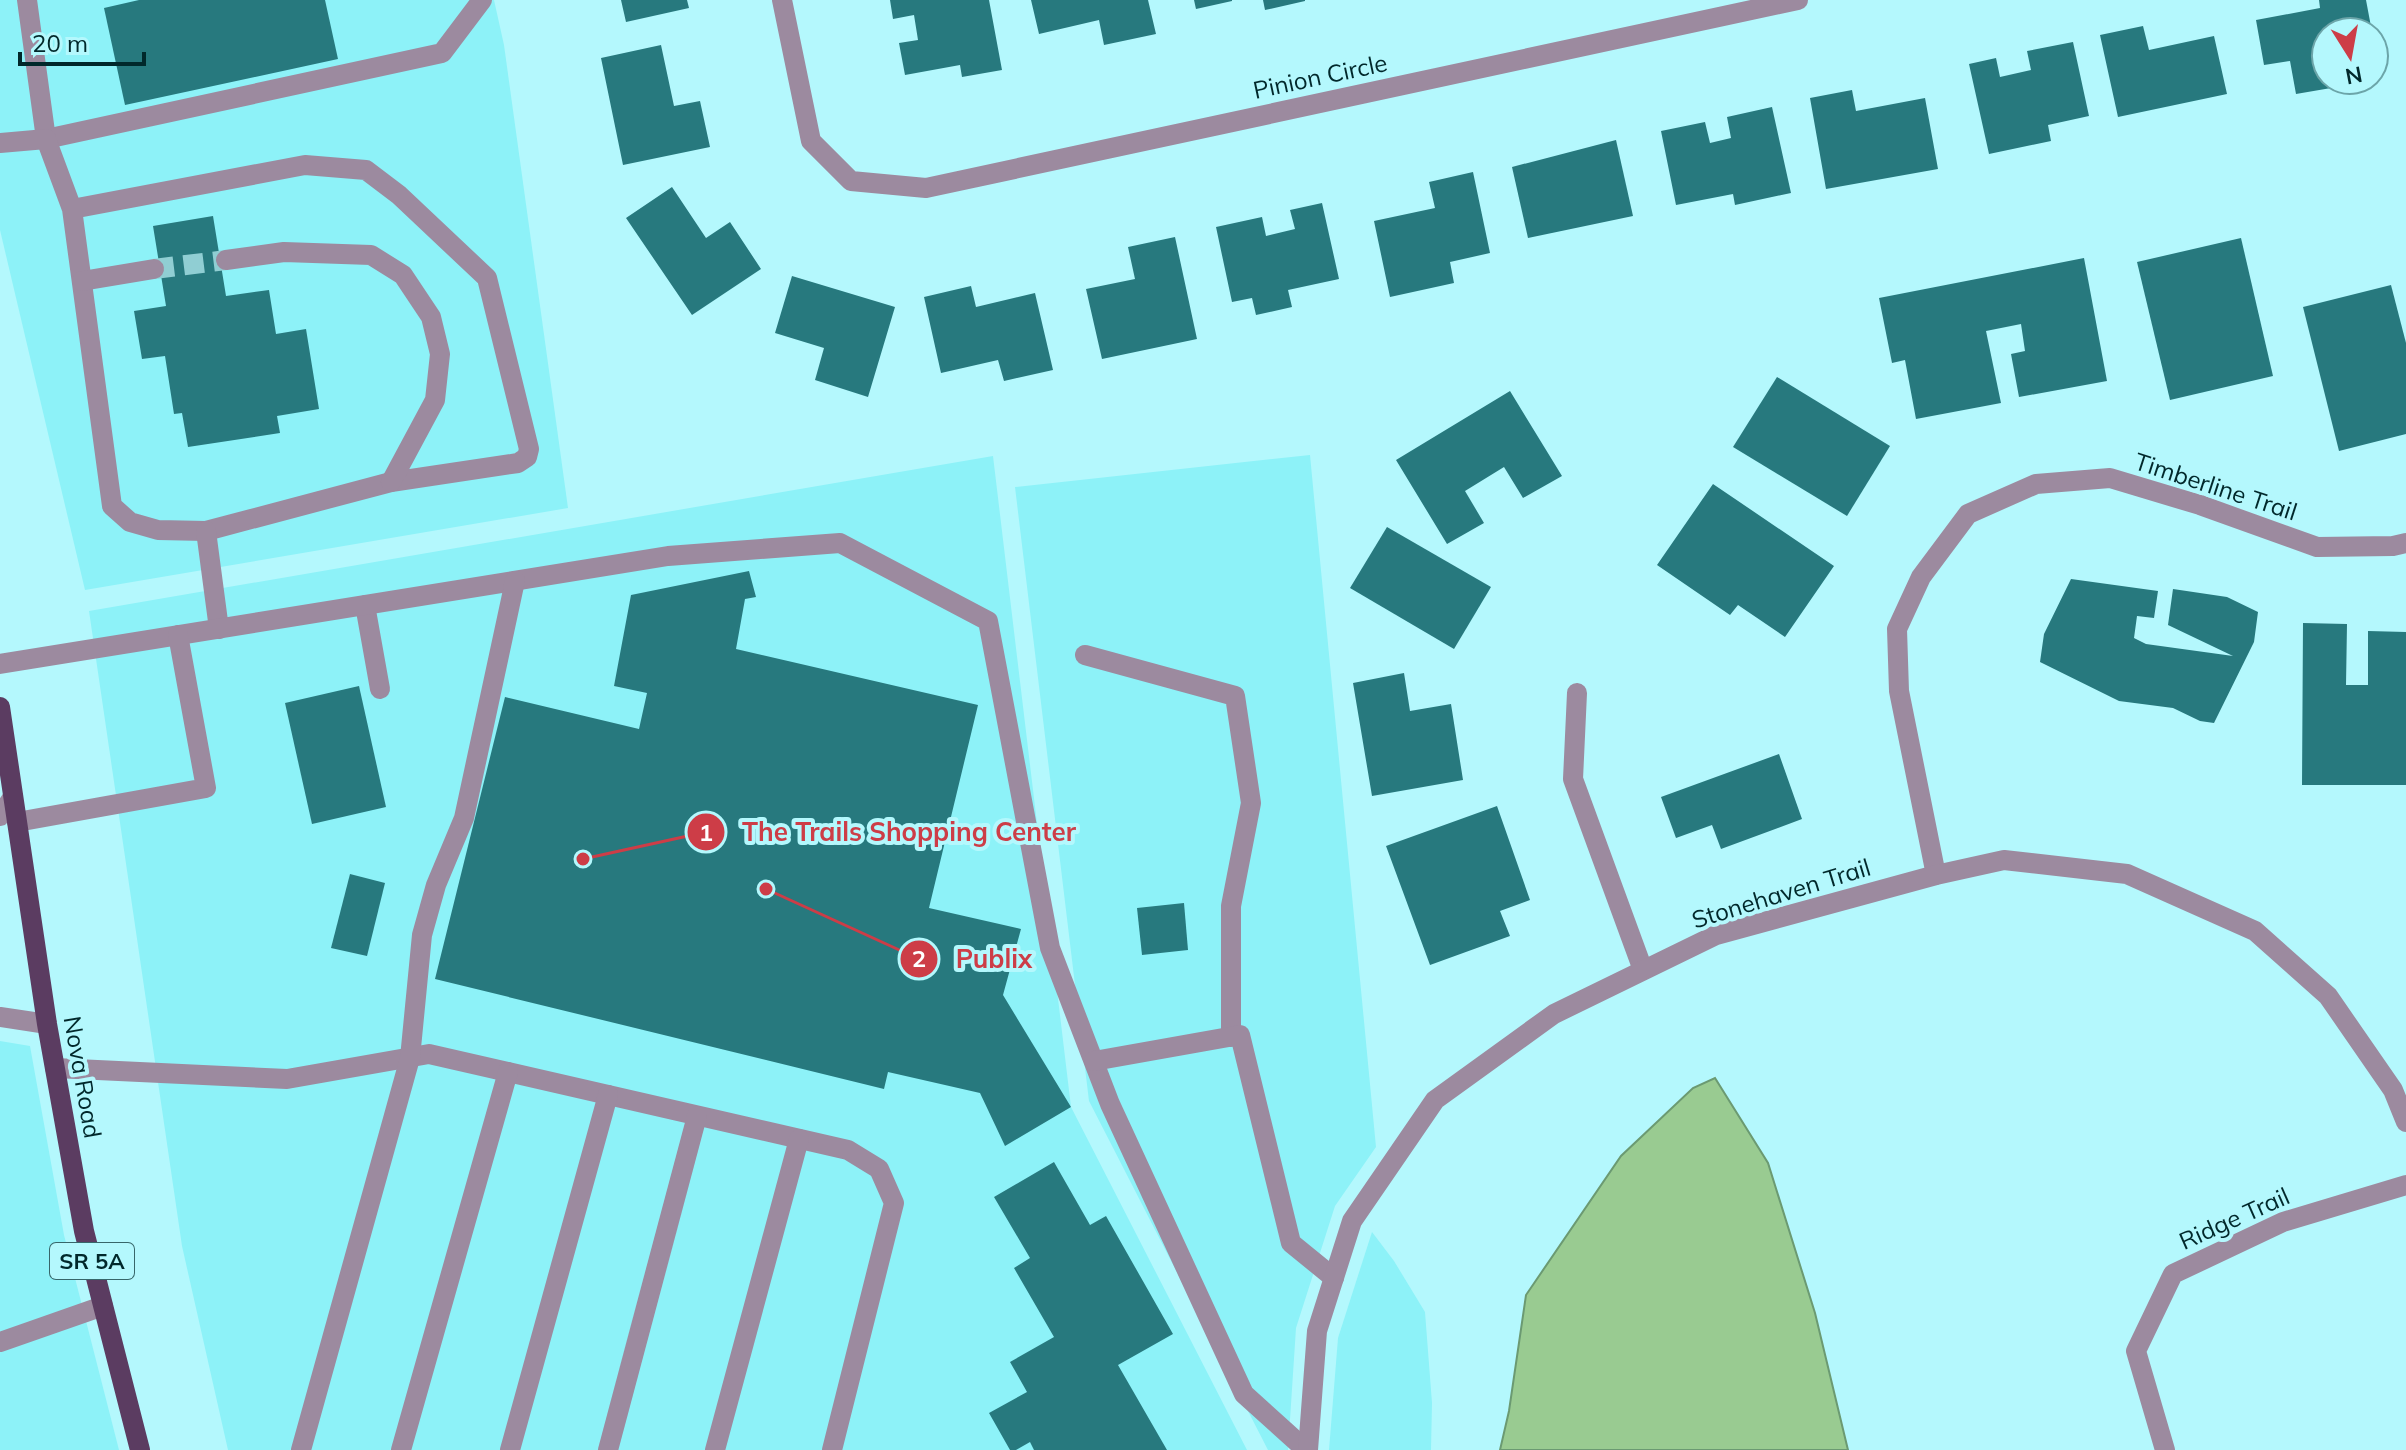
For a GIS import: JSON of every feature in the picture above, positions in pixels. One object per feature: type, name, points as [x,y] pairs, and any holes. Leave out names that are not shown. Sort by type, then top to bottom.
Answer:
[{"type":"main road","name":"Nova Road","points":[[0,707],[13,797],[8,819],[84,1231],[140,1450]]},
{"type":"street","points":[[27,0],[46,139],[72,209],[112,506],[130,522],[158,530],[206,531],[391,482],[518,463],[527,457],[529,449],[487,278],[399,195],[366,170],[305,165],[72,209]]},
{"type":"street","points":[[0,143],[46,139],[442,53],[482,0]]},
{"type":"street","name":"Pinion Circle","points":[[782,0],[811,141],[851,181],[926,188],[1798,0]]},
{"type":"street","points":[[226,260],[284,252],[371,255],[403,275],[431,317],[440,354],[435,400],[391,482]]},
{"type":"street","points":[[82,281],[154,269]]},
{"type":"street","name":"Timberline Trail","points":[[1936,875],[1899,691],[1897,629],[1921,577],[1968,514],[2036,484],[2110,478],[2200,505],[2317,547],[2393,546],[2406,543]]},
{"type":"street","points":[[206,531],[219,629]]},
{"type":"street","points":[[0,664],[668,556],[840,543],[988,621],[1050,948],[1110,1104],[1244,1394],[1307,1450]]},
{"type":"street","points":[[301,1450],[410,1058],[422,935],[436,885],[464,818],[515,581]]},
{"type":"street","points":[[365,605],[380,689]]},
{"type":"street","points":[[8,819],[206,788],[178,635]]},
{"type":"street","points":[[1085,655],[1235,696],[1251,803],[1231,906],[1231,1037]]},
{"type":"street","points":[[1577,693],[1573,779],[1643,970]]},
{"type":"street","name":"Stonehaven Trail","points":[[1307,1450],[1317,1331],[1352,1221],[1435,1100],[1554,1014],[1716,935],[1936,875],[2004,860],[2127,874],[2255,931],[2328,996],[2393,1090],[2406,1122]]},
{"type":"street","points":[[0,1017],[47,1024]]},
{"type":"street","points":[[1094,1061],[1240,1035],[1291,1243],[1334,1278]]},
{"type":"street","points":[[55,1068],[287,1079],[429,1054],[848,1150],[879,1169],[894,1203],[832,1450]]},
{"type":"street","points":[[401,1450],[508,1072]]},
{"type":"street","points":[[510,1450],[608,1095]]},
{"type":"street","points":[[608,1450],[697,1116]]},
{"type":"street","points":[[715,1450],[799,1139]]},
{"type":"street","name":"Ridge Trail","points":[[2165,1450],[2136,1351],[2173,1274],[2283,1222],[2406,1185]]},
{"type":"street","points":[[0,1342],[103,1306]]},
{"type":"shaded area","points":[[0,0],[494,0],[504,45],[568,508],[85,590],[0,230]]},
{"type":"shaded area","points":[[1310,455],[1376,1147],[1335,1206],[1296,1328],[1288,1450],[1268,1450],[1089,1101],[1015,487]]},
{"type":"shaded area","points":[[993,456],[1071,1107],[1247,1450],[228,1450],[182,1246],[89,611]]},
{"type":"shaded area","points":[[0,1041],[30,1046],[64,1235],[119,1450],[0,1450]]},
{"type":"shaded area","points":[[1715,1078],[1768,1163],[1815,1313],[1848,1450],[1500,1450],[1509,1411],[1526,1295],[1621,1156],[1693,1088]]},
{"type":"shaded area","points":[[1372,1232],[1425,1312],[1432,1403],[1431,1450],[1329,1450],[1338,1338]]},
{"type":"building","points":[[139,0],[325,0],[338,59],[125,105],[104,8]]},
{"type":"building","points":[[621,0],[687,0],[689,8],[626,22]]},
{"type":"building","points":[[890,0],[989,0],[1002,70],[962,77],[960,65],[905,75],[899,43],[918,40],[914,15],[893,19]]},
{"type":"building","points":[[1031,0],[1148,0],[1156,34],[1104,45],[1099,20],[1039,34]]},
{"type":"building","points":[[1194,0],[1232,0],[1232,1],[1196,9]]},
{"type":"building","points":[[1263,0],[1305,0],[1305,1],[1265,10]]},
{"type":"building","points":[[2319,0],[2366,0],[2369,16],[2310,16],[2310,92],[2296,94],[2290,61],[2264,65],[2256,20],[2320,8]]},
{"type":"building","points":[[2143,26],[2149,50],[2214,36],[2227,94],[2118,117],[2100,35]]},
{"type":"building","points":[[2073,42],[2089,116],[2048,125],[2051,141],[1989,154],[1969,64],[1996,58],[2000,77],[2031,70],[2027,51]]},
{"type":"building","points":[[661,45],[674,106],[700,101],[710,147],[623,165],[601,58]]},
{"type":"building","points":[[1852,90],[1856,111],[1925,98],[1938,169],[1826,189],[1810,98]]},
{"type":"building","points":[[1772,107],[1791,193],[1735,205],[1733,194],[1676,205],[1661,131],[1705,122],[1710,143],[1731,138],[1727,117]]},
{"type":"building","points":[[1616,140],[1633,216],[1528,238],[1512,167]]},
{"type":"building","points":[[1473,172],[1490,253],[1450,262],[1454,283],[1390,297],[1374,221],[1435,208],[1429,182]]},
{"type":"building","points":[[672,187],[706,238],[730,222],[761,269],[692,315],[626,218]]},
{"type":"building","points":[[1322,203],[1339,279],[1288,290],[1292,307],[1256,315],[1252,298],[1232,302],[1216,227],[1262,217],[1266,236],[1295,229],[1290,210]]},
{"type":"building","points":[[213,216],[226,296],[269,290],[276,334],[306,329],[319,409],[277,416],[280,433],[188,447],[182,413],[174,414],[165,356],[142,359],[134,311],[166,306],[153,226]]},
{"type":"building","points":[[1175,237],[1197,339],[1102,359],[1086,289],[1135,279],[1128,247]]},
{"type":"building","points":[[2241,238],[2273,376],[2170,400],[2137,262]]},
{"type":"building","points":[[2084,258],[2107,381],[2019,397],[2011,354],[2025,351],[2021,324],[1986,331],[2001,403],[1916,419],[1905,360],[1892,363],[1879,298]]},
{"type":"building","points":[[792,276],[895,307],[868,397],[815,380],[824,348],[775,333]]},
{"type":"building","points":[[2391,285],[2406,343],[2406,434],[2339,451],[2303,307]]},
{"type":"building","points":[[971,286],[976,307],[1035,293],[1053,370],[1004,381],[998,360],[941,373],[924,297]]},
{"type":"building","points":[[1777,377],[1890,446],[1847,516],[1733,447]]},
{"type":"building","points":[[1510,391],[1562,476],[1523,498],[1504,467],[1465,491],[1484,523],[1447,544],[1396,460]]},
{"type":"building","points":[[1713,484],[1834,566],[1785,637],[1738,605],[1730,615],[1657,565]]},
{"type":"building","points":[[1387,527],[1491,587],[1454,649],[1350,588]]},
{"type":"building","points":[[749,571],[756,597],[745,599],[736,649],[978,705],[929,908],[1021,929],[1003,995],[1071,1107],[1005,1146],[980,1093],[888,1072],[884,1089],[435,979],[505,697],[639,729],[647,693],[614,686],[631,595]]},
{"type":"building","points":[[2071,579],[2158,591],[2154,618],[2137,616],[2134,638],[2146,644],[2233,656],[2168,625],[2173,589],[2227,597],[2258,612],[2254,642],[2214,723],[2200,721],[2173,708],[2119,701],[2040,662],[2044,634]]},
{"type":"building","points":[[2303,623],[2347,624],[2346,685],[2368,685],[2368,631],[2406,632],[2406,785],[2302,785]]},
{"type":"building","points":[[1404,673],[1410,711],[1451,704],[1463,780],[1372,796],[1353,683]]},
{"type":"building","points":[[359,686],[386,807],[312,824],[285,703]]},
{"type":"building","points":[[1779,754],[1802,819],[1721,849],[1712,825],[1676,838],[1661,797]]},
{"type":"building","points":[[1497,806],[1530,900],[1500,911],[1510,936],[1430,965],[1386,846]]},
{"type":"building","points":[[350,874],[385,883],[367,956],[331,948]]},
{"type":"building","points":[[1184,903],[1188,950],[1142,955],[1137,908]]},
{"type":"building","points":[[1054,1162],[1090,1225],[1106,1216],[1173,1334],[1118,1365],[1167,1450],[1034,1450],[1030,1442],[1010,1450],[989,1413],[1027,1392],[1010,1362],[1054,1337],[1014,1268],[1030,1258],[994,1197]]},
{"type":"tunnel","points":[[154,269],[226,260]]},
{"type":"place","name":"The Trails Shopping Center","points":[[583,859]]},
{"type":"place","name":"Publix","points":[[766,889]]}]
